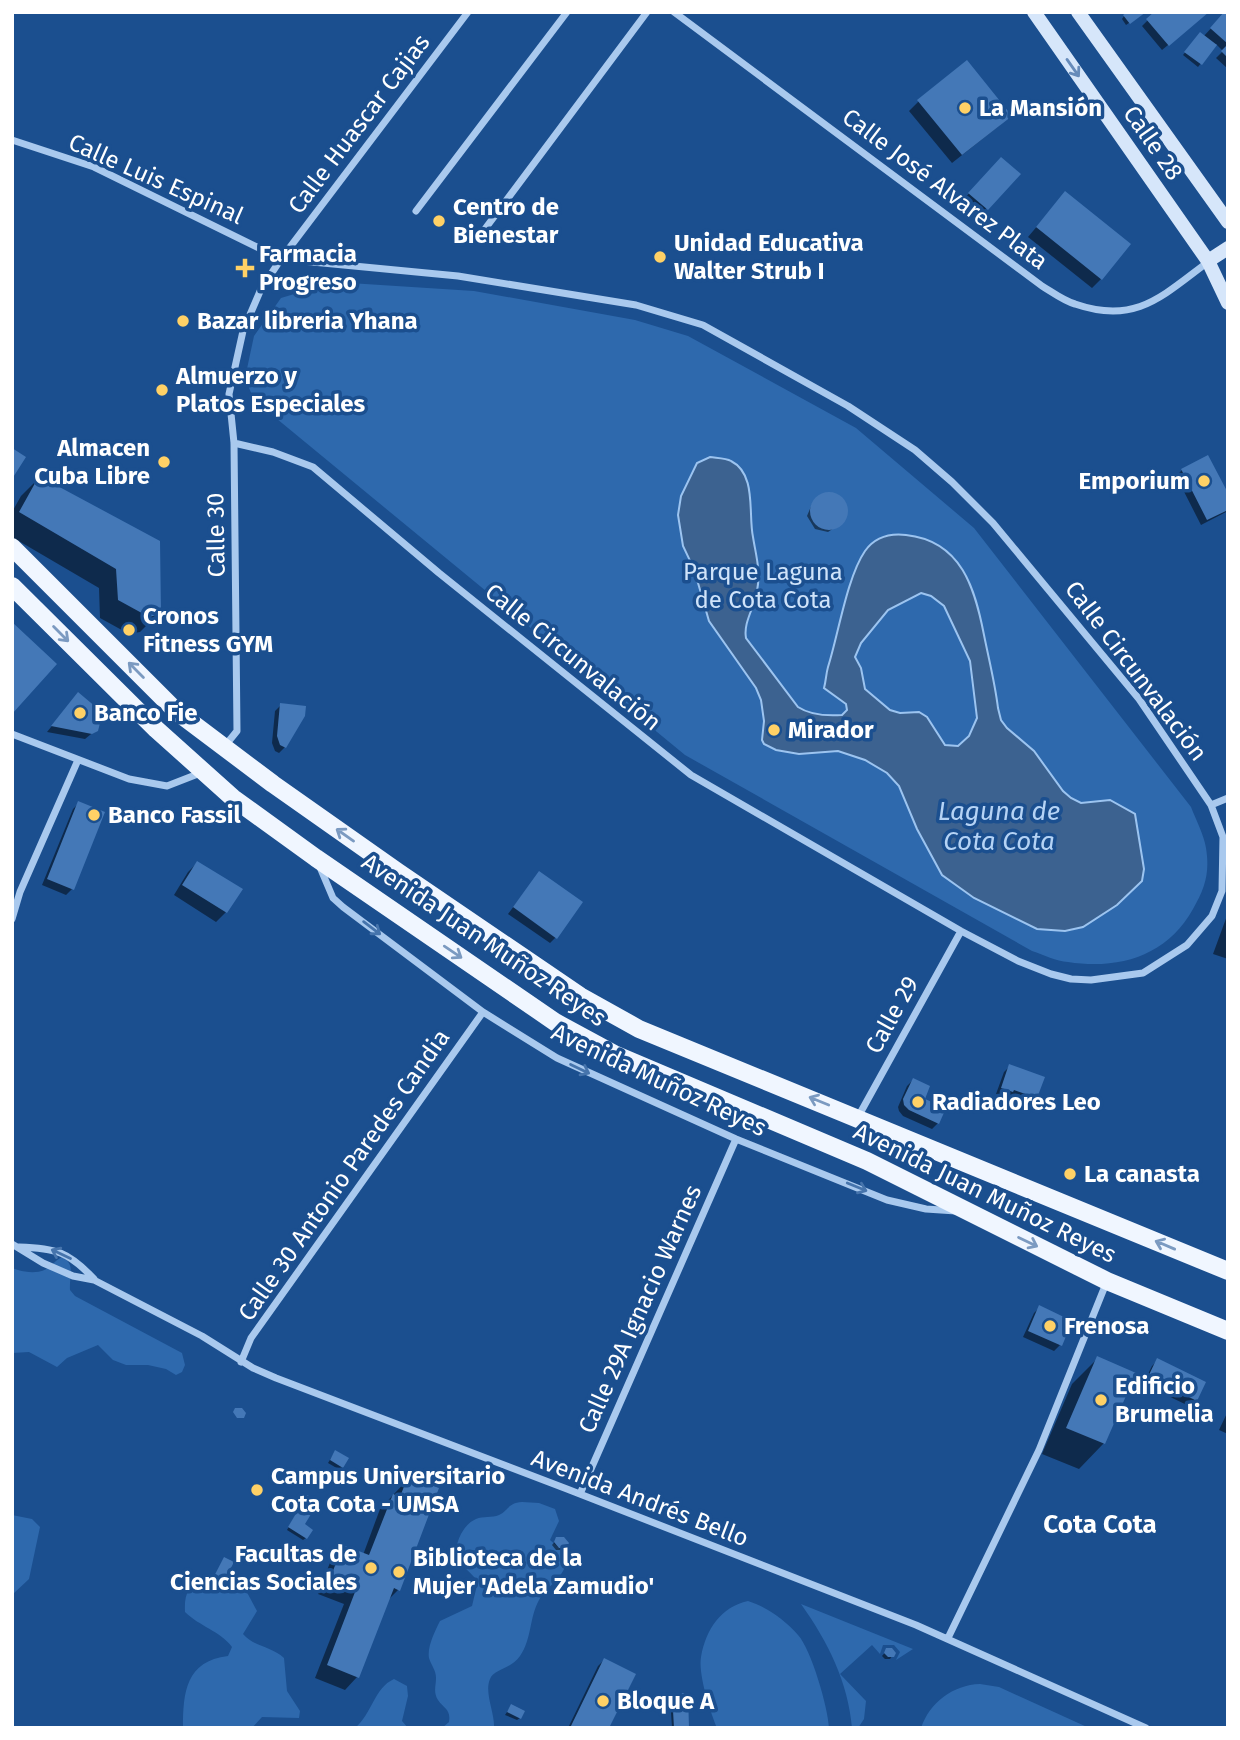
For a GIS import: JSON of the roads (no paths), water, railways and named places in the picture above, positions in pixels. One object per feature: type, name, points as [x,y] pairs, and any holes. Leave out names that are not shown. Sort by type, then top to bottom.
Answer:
[{"type":"main road","name":"Calle 28","points":[[1034,12],[1208,261],[1228,303]]},
{"type":"main road","name":"Calle 28","points":[[1078,12],[1203,191],[1228,222]]},
{"type":"main road","points":[[1208,261],[1228,248]]},
{"type":"main road","name":"Avenida Juan Muñoz Reyes","points":[[12,547],[176,711],[387,864],[580,996],[639,1028],[1228,1271]]},
{"type":"main road","name":"Avenida Juan Muñoz Reyes","points":[[12,586],[156,729],[233,797],[316,858],[555,1022],[614,1054],[867,1161],[1107,1281],[1228,1331]]},
{"type":"main road","points":[[204,772],[224,747]]},
{"type":"street","name":"Calle Huascar Cajias","points":[[281,259],[468,12]]},
{"type":"street","points":[[416,211],[566,12]]},
{"type":"street","points":[[476,241],[647,12]]},
{"type":"street","name":"Calle José Alvarez Plata","points":[[674,12],[1042,286],[1074,304],[1121,313],[1157,300],[1208,261]]},
{"type":"street","name":"Calle Luis Espinal","points":[[12,140],[94,167],[281,259]]},
{"type":"street","points":[[234,443],[229,394],[243,331],[261,289],[281,259]]},
{"type":"street","name":"Calle Circunvalación","points":[[234,443],[273,452],[313,467],[439,573],[691,775],[961,931],[1018,961],[1071,979],[1091,980],[1143,973],[1187,945],[1212,916],[1222,891],[1224,866],[1223,837],[1211,805],[1139,699],[993,523],[915,450],[848,406],[703,325],[636,305],[458,276],[281,259]]},
{"type":"street","name":"Calle 30","points":[[224,747],[237,731],[234,443]]},
{"type":"street","points":[[12,734],[129,779],[167,786],[204,772]]},
{"type":"street","points":[[12,919],[20,892],[78,760]]},
{"type":"street","points":[[1211,805],[1228,798]]},
{"type":"street","name":"Avenida Muñoz Reyes","points":[[316,858],[332,898],[483,1012],[557,1058],[736,1139],[887,1200],[926,1209],[967,1212]]},
{"type":"street","name":"Calle 29","points":[[858,1117],[961,931]]},
{"type":"street","name":"Calle 30 Antonio Paredes Candia","points":[[241,1362],[251,1338],[483,1012]]},
{"type":"street","name":"Calle 29A Ignacio Warnes","points":[[580,1494],[736,1139]]},
{"type":"street","points":[[16,1245],[49,1248],[78,1261],[94,1280]]},
{"type":"street","name":"Avenida Andrés Bello","points":[[16,1245],[43,1263],[73,1276],[94,1280],[202,1336],[241,1362],[276,1378],[948,1638],[1146,1728]]},
{"type":"street","points":[[948,1638],[1039,1450],[1107,1281]]},
{"type":"water","name":"Laguna de Cota Cota","points":[[710,457],[726,459],[739,467],[745,475],[758,564],[756,597],[746,626],[746,638],[798,707],[825,715],[842,715],[847,710],[846,704],[824,688],[848,591],[859,562],[869,546],[888,535],[906,535],[925,539],[941,547],[963,570],[976,601],[1001,720],[1034,751],[1071,798],[1081,803],[1110,800],[1135,814],[1144,869],[1142,881],[1117,905],[1083,927],[1065,931],[1037,929],[974,898],[942,875],[917,829],[899,786],[887,773],[865,760],[838,751],[799,754],[776,750],[764,744],[761,700],[756,688],[709,621],[694,569],[683,546],[678,515],[681,496],[697,463]],"holes":[[[921,593],[931,596],[944,606],[970,661],[977,718],[969,736],[958,746],[945,745],[927,717],[919,712],[900,713],[890,710],[865,689],[861,668],[855,657],[861,643],[888,610]]]},
{"type":"place","name":"La Mansión","points":[[965,108]]},
{"type":"place","name":"Centro de Bienestar","points":[[439,221]]},
{"type":"place","name":"Unidad Educativa Walter Strub I","points":[[660,257]]},
{"type":"place","name":"Farmacia Progreso","points":[[245,268]]},
{"type":"place","name":"Bazar libreria Yhana","points":[[183,321]]},
{"type":"place","name":"Almuerzo y Platos Especiales","points":[[162,390]]},
{"type":"place","name":"Almacen Cuba Libre","points":[[164,462]]},
{"type":"place","name":"Emporium","points":[[1204,481]]},
{"type":"place","name":"Cronos Fitness GYM","points":[[129,630]]},
{"type":"place","name":"Banco Fie","points":[[80,713]]},
{"type":"place","name":"Mirador","points":[[774,730]]},
{"type":"place","name":"Banco Fassil","points":[[94,815]]},
{"type":"place","name":"Radiadores Leo","points":[[918,1102]]},
{"type":"place","name":"La canasta","points":[[1070,1174]]},
{"type":"place","name":"Frenosa","points":[[1050,1326]]},
{"type":"place","name":"Edificio Brumelia","points":[[1101,1400]]},
{"type":"place","name":"Campus Universitario Cota Cota - UMSA","points":[[257,1490]]},
{"type":"place","name":"Facultas de Ciencias Sociales","points":[[371,1568]]},
{"type":"place","name":"Biblioteca de la Mujer 'Adela Zamudio'","points":[[399,1572]]},
{"type":"place","name":"Bloque A","points":[[603,1701]]},
{"type":"district","name":"Cota Cota","points":[[1100,1524]]},
{"type":"park label","name":"Parque Laguna de Cota Cota","points":[[763,586]]}]
